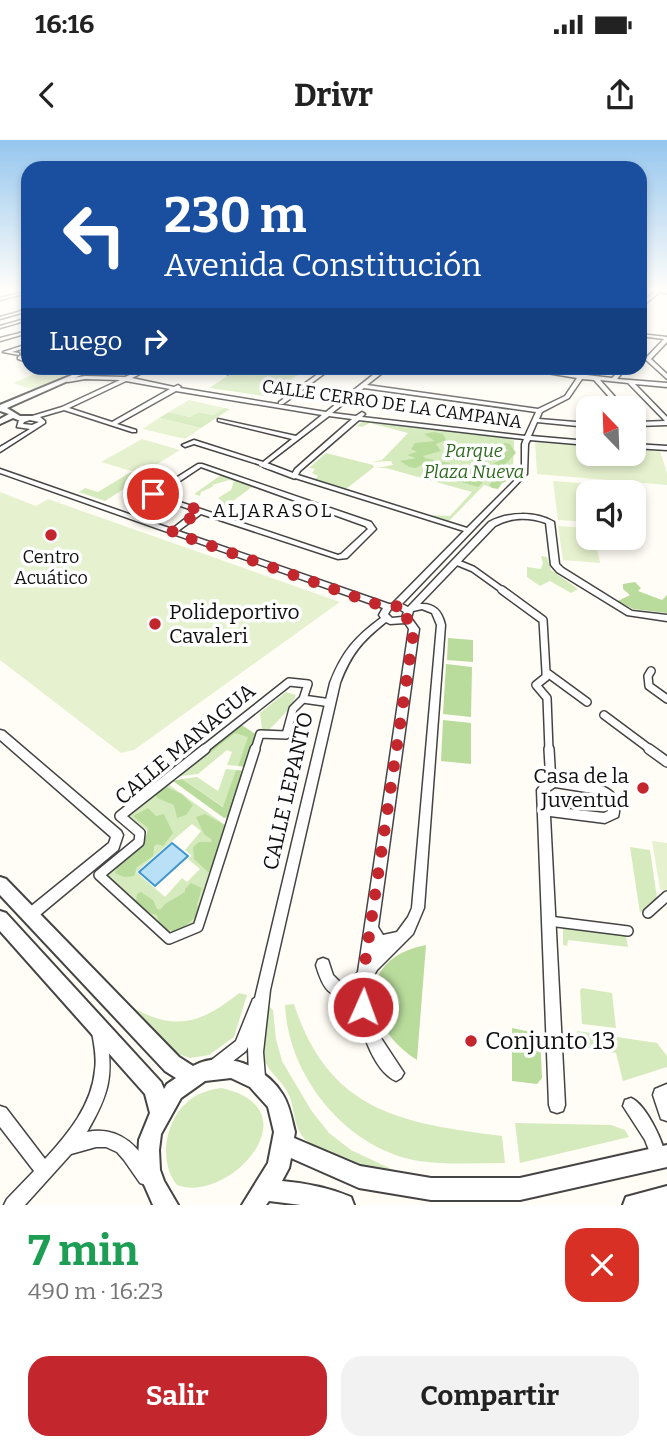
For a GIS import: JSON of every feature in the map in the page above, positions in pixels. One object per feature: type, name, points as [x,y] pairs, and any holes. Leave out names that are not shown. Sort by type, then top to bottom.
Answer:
[{"type":"street","points":[[665,340],[648,359],[667,377]]},
{"type":"street","points":[[21,347],[6,352],[21,356]]},
{"type":"street","points":[[0,409],[79,375]]},
{"type":"street","name":"CALLE CERRO DE LA CAMPANA","points":[[71,379],[105,375],[132,376],[178,387],[330,411],[576,440]]},
{"type":"street","points":[[281,403],[319,375]]},
{"type":"street","points":[[261,464],[376,375]]},
{"type":"street","points":[[568,375],[667,385]]},
{"type":"street","points":[[613,380],[618,375]]},
{"type":"street","points":[[0,450],[64,408],[132,376]]},
{"type":"street","points":[[537,415],[567,397],[579,377]]},
{"type":"street","name":"CALLE CERRO DE LA CAMPANA","points":[[71,379],[125,379],[330,411]]},
{"type":"street","points":[[596,379],[611,396]]},
{"type":"street","points":[[629,382],[667,421]]},
{"type":"street","points":[[1,422],[60,384]]},
{"type":"street","points":[[362,386],[576,421]]},
{"type":"street","points":[[114,423],[178,387]]},
{"type":"street","points":[[1,422],[18,424],[64,408],[134,431]]},
{"type":"street","points":[[0,409],[19,418],[43,422]]},
{"type":"street","points":[[294,476],[297,470],[361,415]]},
{"type":"street","name":"CALLE LEPANTO","points":[[257,1077],[255,1052],[263,990],[331,703],[345,655],[525,473],[528,436],[537,415]]},
{"type":"street","points":[[220,420],[298,438]]},
{"type":"street","points":[[646,422],[667,421]]},
{"type":"street","points":[[18,424],[23,428],[36,427]]},
{"type":"street","points":[[185,445],[194,442],[467,530]]},
{"type":"street","points":[[646,445],[667,446]]},
{"type":"street","points":[[200,465],[373,527],[341,557],[201,510],[179,505],[153,494],[200,465]]},
{"type":"street","points":[[0,471],[389,611],[409,613]]},
{"type":"street","points":[[172,532],[201,510]]},
{"type":"street","points":[[487,510],[510,517],[550,522],[555,565],[559,570],[629,613],[667,618]]},
{"type":"street","points":[[409,613],[492,524],[510,517]]},
{"type":"street","points":[[456,562],[473,569],[543,620],[546,672],[545,677],[536,685],[547,698],[551,783]]},
{"type":"street","points":[[362,993],[372,964],[408,933],[418,908],[442,631],[440,617],[434,609],[421,606],[396,622],[389,611]]},
{"type":"street","points":[[396,1073],[383,1058],[369,1034],[362,993],[414,629],[409,613]]},
{"type":"street","points":[[651,671],[648,676],[649,686],[667,699]]},
{"type":"street","points":[[546,672],[587,702]]},
{"type":"street","name":"CALLE MANAGUA","points":[[289,682],[308,684],[303,699],[293,709],[286,735],[260,734],[198,927],[169,939],[99,875],[139,842],[140,832],[120,816],[289,682]]},
{"type":"street","points":[[303,699],[331,703]]},
{"type":"street","points":[[604,715],[667,762]]},
{"type":"street","points":[[0,734],[117,835],[114,846],[30,915]]},
{"type":"street","points":[[544,811],[606,818],[614,814],[611,797],[607,792],[551,783]]},
{"type":"street","points":[[551,783],[543,790],[557,1105]]},
{"type":"street","points":[[0,884],[172,1063],[191,1076]]},
{"type":"street","points":[[648,913],[667,896]]},
{"type":"street","points":[[0,919],[154,1088],[159,1110]]},
{"type":"street","points":[[549,921],[628,930]]},
{"type":"street","points":[[371,925],[380,942],[395,941],[408,933]]},
{"type":"street","points":[[323,965],[327,979],[338,990],[351,989],[363,977]]},
{"type":"street","name":"CALLE LEPANTO","points":[[213,1068],[241,1046],[263,990]]},
{"type":"street","points":[[13,1205],[69,1148],[98,1089],[103,1073],[98,1025]]},
{"type":"street","points":[[163,1200],[148,1163],[150,1135],[159,1110],[169,1096],[191,1076],[213,1068],[237,1068],[257,1077],[273,1094],[283,1117],[284,1144],[278,1172],[260,1197]]},
{"type":"street","points":[[664,1094],[667,1113]]},
{"type":"street","points":[[284,1144],[359,1177],[431,1189],[520,1189],[664,1157],[631,1106]]},
{"type":"street","points":[[0,1114],[45,1172]]},
{"type":"street","points":[[69,1148],[91,1138],[111,1139],[130,1152],[163,1200]]},
{"type":"street","points":[[260,1197],[297,1193],[343,1205]]},
{"type":"street","points":[[634,1205],[667,1197]]},
{"type":"green space","points":[[32,375],[71,375],[35,390],[13,383]]},
{"type":"green space","points":[[229,375],[298,375],[264,396],[209,388]]},
{"type":"green space","points":[[189,400],[224,408],[213,415],[199,412],[191,417],[169,412]]},
{"type":"green space","points":[[224,408],[230,409],[201,428],[159,418],[169,412],[190,417],[199,412],[213,415]]},
{"type":"green space","points":[[159,418],[201,428],[185,439],[143,429]]},
{"type":"green space","name":"Parque Plaza Nueva","points":[[364,420],[511,439],[514,441],[513,470],[494,488],[484,485],[449,521],[430,515],[450,516],[472,492],[386,468],[376,468],[393,465],[391,461],[372,462],[382,460],[408,433],[370,423],[357,426]]},
{"type":"green space","points":[[424,434],[443,434],[446,440],[436,444],[441,451],[423,456],[425,458],[488,472],[492,476],[472,476],[483,482],[478,487],[458,481],[449,474],[432,472],[433,467],[427,462],[416,468],[400,461],[416,458],[407,455],[417,452],[411,449],[415,443],[435,441]]},
{"type":"green space","points":[[142,439],[180,450],[141,474],[101,462]]},
{"type":"green space","points":[[535,442],[576,445],[576,466],[646,466],[646,450],[660,451],[667,473],[667,485],[646,483],[646,480],[537,474]]},
{"type":"green space","points":[[510,444],[516,453],[503,466],[507,469],[502,472],[510,480],[502,483],[498,489],[492,488],[489,485],[498,476],[492,474],[490,466],[498,461],[503,452],[509,451],[500,445]]},
{"type":"green space","points":[[326,453],[374,467],[346,489],[315,479],[318,476],[312,473],[315,469],[309,468]]},
{"type":"green space","points":[[131,472],[144,476],[105,501],[79,492],[85,488],[98,492]]},
{"type":"green space","points":[[221,475],[252,487],[225,507],[218,505],[222,501],[218,498],[231,490],[234,481],[212,485],[214,486],[201,492],[200,496],[194,494]]},
{"type":"green space","points":[[553,481],[576,483],[576,521],[558,520]]},
{"type":"green space","name":"Polideportivo Cavaleri","points":[[0,492],[36,506],[48,499],[340,602],[134,750],[121,753],[0,660]]},
{"type":"green space","points":[[558,526],[576,527],[576,550],[598,550],[600,563],[563,560]]},
{"type":"green space","points":[[541,556],[547,557],[551,570],[578,589],[571,593],[550,581],[540,586],[527,577],[527,567],[541,569]]},
{"type":"green space","points":[[635,582],[641,588],[638,591],[662,600],[667,595],[667,613],[633,609],[618,601],[630,595],[623,589],[623,584]]},
{"type":"green space","points":[[448,638],[473,640],[473,662],[447,660]]},
{"type":"green space","points":[[446,664],[472,667],[471,717],[443,714]]},
{"type":"green space","points":[[286,692],[296,695],[291,707],[269,730],[262,730],[260,713]]},
{"type":"green space","points":[[443,720],[471,723],[471,764],[441,761]]},
{"type":"green space","points":[[240,724],[257,735],[246,767],[238,766],[248,737],[235,733],[181,776],[174,777]]},
{"type":"green space","points":[[235,732],[249,737],[238,766],[227,765],[232,752],[227,750],[198,774],[181,776]]},
{"type":"green space","points":[[226,769],[236,770],[224,807],[182,779],[197,777],[218,791]]},
{"type":"green space","points":[[236,770],[246,771],[231,816],[224,818],[173,781],[182,779],[223,807]]},
{"type":"green space","points":[[165,782],[228,827],[196,922],[169,934],[108,879],[108,873],[150,838],[150,833],[125,813]],"holes":[[[192,824],[201,831],[185,850],[192,856],[188,859],[200,869],[187,882],[182,878],[165,897],[136,872]]]},
{"type":"green space","points":[[166,787],[182,794],[193,805],[186,815],[177,818],[174,805],[157,798],[155,793]]},
{"type":"green space","points":[[148,808],[156,816],[164,814],[173,833],[163,846],[154,846],[153,856],[137,867],[134,876],[124,877],[115,873],[122,856],[140,846],[148,828],[133,816]]},
{"type":"green space","points":[[205,814],[228,827],[221,839],[213,870],[208,872],[194,859],[193,847],[199,842],[212,840],[204,834],[196,817]]},
{"type":"green space","points":[[652,841],[667,843],[667,889],[664,891],[660,889]]},
{"type":"green space","points":[[630,847],[650,850],[657,898],[640,913]]},
{"type":"green space","points":[[191,883],[202,888],[197,904],[199,914],[178,932],[161,928],[157,915],[147,912],[136,901],[137,894],[141,892],[153,900],[160,910],[185,892]]},
{"type":"green space","points":[[563,928],[626,936],[628,947],[568,940],[567,946],[563,945]]},
{"type":"green space","points":[[426,945],[417,1060],[399,1046],[386,1030],[377,1013],[374,995],[377,979],[386,964],[402,953]]},
{"type":"green space","points":[[582,988],[612,993],[616,1028],[582,1024]]},
{"type":"green space","points":[[239,993],[247,995],[234,1037],[209,1055],[190,1058],[175,1053],[119,999],[151,1016],[180,1022],[208,1014]]},
{"type":"green space","points":[[266,1004],[273,1010],[282,1061],[311,1110],[329,1133],[351,1150],[404,1175],[337,1158],[313,1146],[304,1138],[298,1128],[288,1093],[268,1067],[263,1053]]},
{"type":"green space","points":[[294,1004],[309,1040],[327,1068],[349,1090],[373,1106],[401,1117],[432,1125],[502,1136],[505,1163],[419,1161],[392,1154],[368,1142],[345,1125],[309,1082],[297,1058],[285,1005]]},
{"type":"green space","points":[[512,1028],[540,1034],[542,1078],[537,1084],[512,1081]]},
{"type":"green space","points":[[577,1031],[657,1043],[667,1056],[667,1067],[623,1081],[616,1053],[579,1046]]},
{"type":"green space","points":[[221,1088],[249,1099],[262,1114],[263,1133],[254,1152],[239,1168],[219,1181],[198,1187],[177,1185],[167,1164],[170,1128],[182,1107],[191,1099]]},
{"type":"green space","points":[[515,1123],[611,1125],[625,1130],[629,1137],[520,1163]]},
{"type":"water","points":[[172,843],[188,856],[155,886],[139,872]]},
{"type":"place","name":"Centro Acuático","points":[[51,535]]},
{"type":"place","name":"Polideportivo Cavaleri","points":[[155,624]]},
{"type":"place","name":"Casa de la Juventud","points":[[643,788]]},
{"type":"place","name":"Conjunto 13","points":[[471,1041]]},
{"type":"district","name":"ALJARASOL","points":[[273,510]]},
{"type":"route","points":[[153,494],[179,505],[201,510],[172,532],[373,603],[388,607],[401,606],[409,611],[407,619],[414,629],[363,977],[363,1007]]}]
